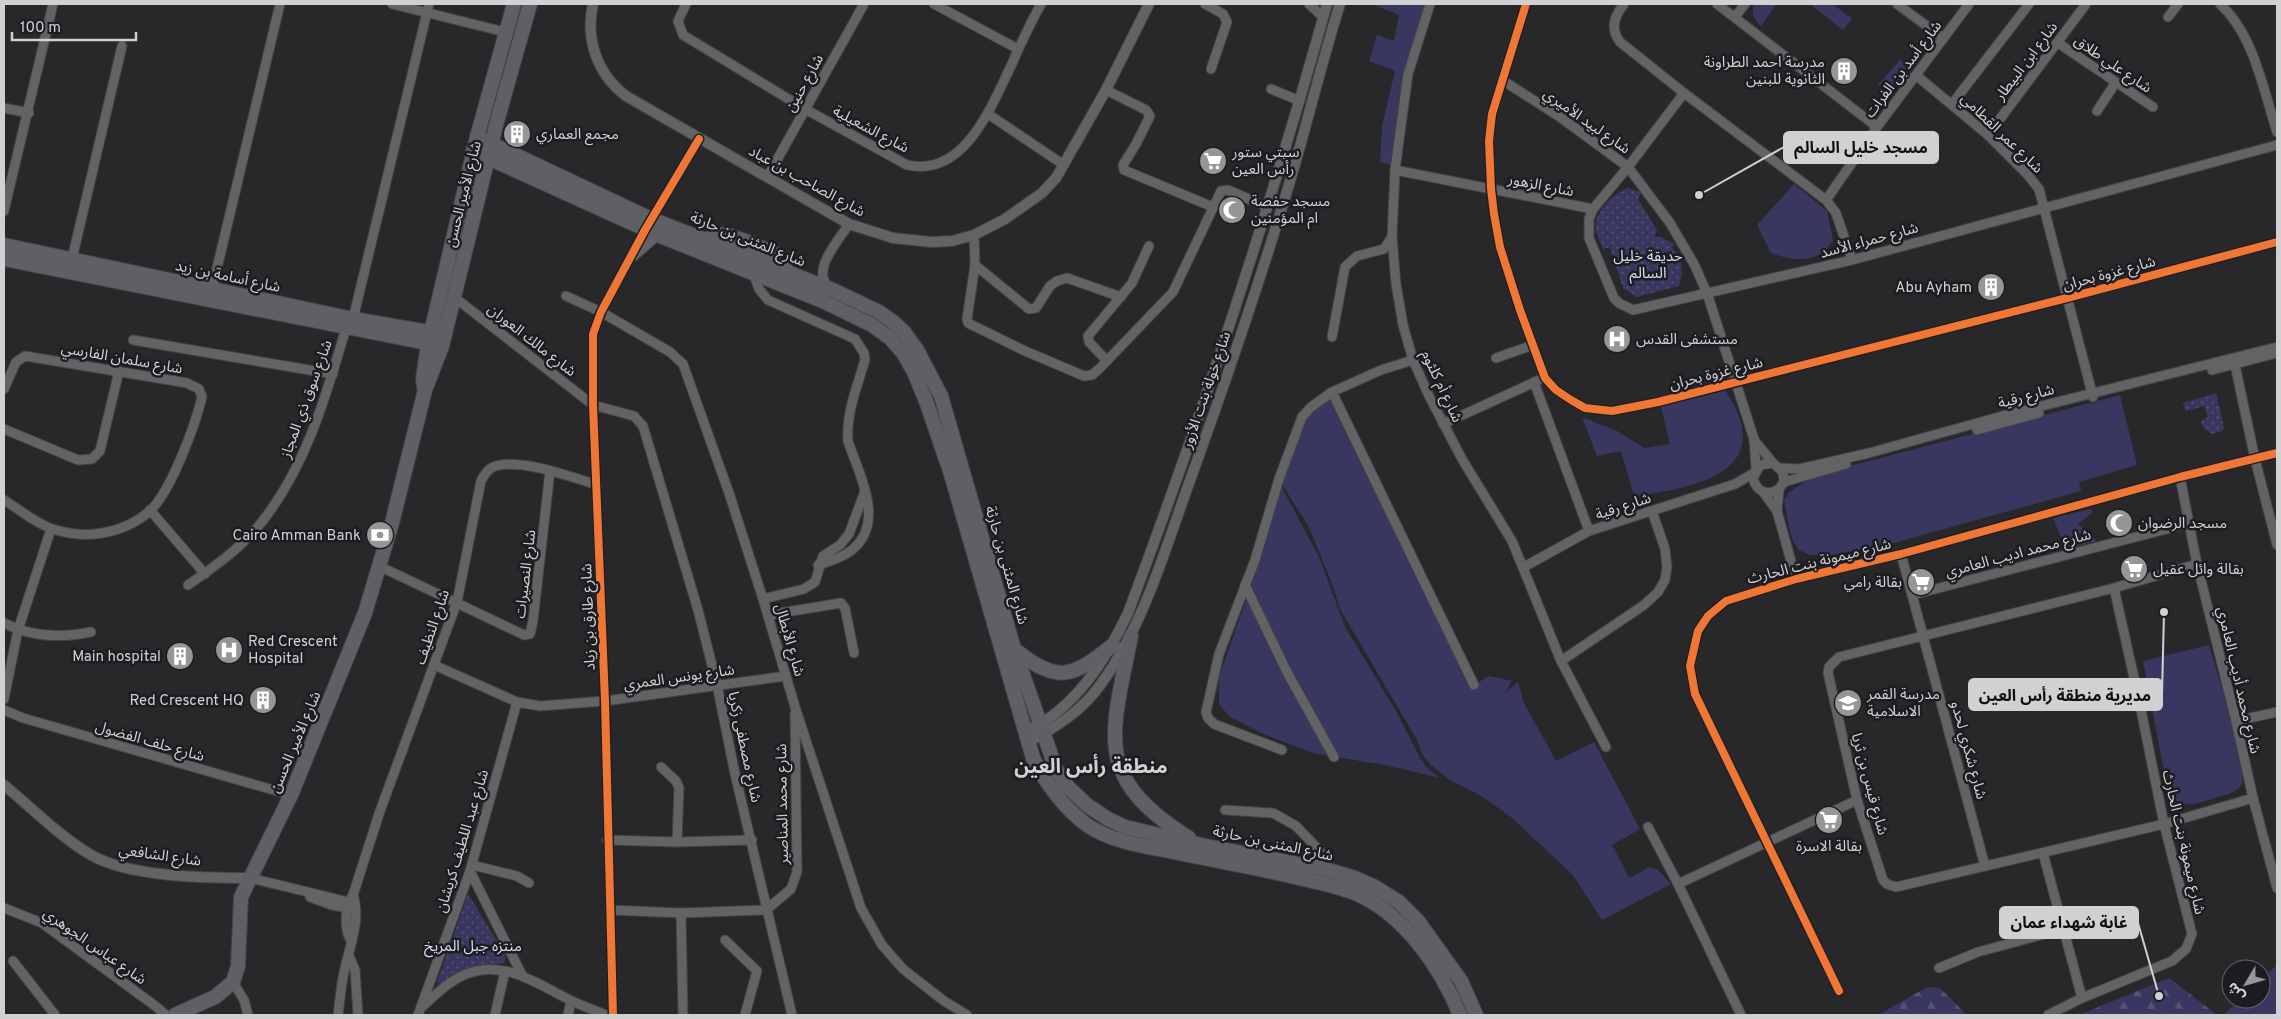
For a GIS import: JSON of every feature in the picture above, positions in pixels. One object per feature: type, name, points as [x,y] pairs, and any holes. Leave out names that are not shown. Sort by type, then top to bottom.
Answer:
[{"type":"main road","name":"شارع الأمير الحسن","points":[[233,982],[238,966],[242,897],[250,878],[259,865],[290,795],[365,613],[425,390],[444,341],[496,125],[530,4]]},
{"type":"main road","name":"شارع الأمير الحسن","points":[[425,390],[423,379],[433,317],[473,152],[512,9]]},
{"type":"main road","points":[[512,9],[525,20]]},
{"type":"main road","points":[[496,125],[503,144],[511,152]]},
{"type":"main road","name":"شارع المثنى بن حارثة","points":[[477,137],[511,152],[648,224],[658,235],[825,302],[872,325],[890,338],[904,354],[926,401],[951,474],[1026,737],[1033,758],[1043,778],[1058,797],[1088,826],[1133,844],[1334,886],[1358,894],[1388,912],[1408,932],[1431,962],[1460,1015]]},
{"type":"main road","name":"شارع المثنى بن حارثة","points":[[473,152],[648,224],[706,240],[833,290],[879,312],[904,332],[927,366],[941,396],[1014,649],[1056,769],[1068,787],[1087,805],[1108,819],[1125,827],[1200,845],[1319,868],[1375,886],[1399,902],[1418,921],[1460,981],[1476,1015]]},
{"type":"main road","points":[[482,182],[495,170],[506,166]]},
{"type":"main road","name":"شارع أسامة بن زيد","points":[[4,245],[212,289],[349,324],[415,330],[429,338]]},
{"type":"main road","name":"شارع أسامة بن زيد","points":[[4,259],[444,341]]},
{"type":"main road","points":[[415,330],[428,325],[433,317]]},
{"type":"main road","points":[[926,401],[941,396]]},
{"type":"main road","points":[[1130,636],[1114,724],[1114,741],[1118,761],[1124,778],[1148,808],[1163,822],[1200,845]]},
{"type":"main road","points":[[1014,649],[1038,666],[1058,673],[1080,669],[1113,645]]},
{"type":"main road","points":[[175,1015],[216,997],[233,982]]},
{"type":"street","points":[[4,211],[8,177],[29,113],[53,4]]},
{"type":"street","points":[[212,289],[280,4]]},
{"type":"street","points":[[392,4],[505,32]]},
{"type":"street","name":"شارع سوق ذي المجاز","points":[[188,585],[205,574],[247,537],[277,502],[302,456],[333,374],[349,324],[426,13],[430,4]]},
{"type":"street","name":"شارع الصاحب بن عباد","points":[[593,4],[591,24],[597,60],[606,76],[626,96],[849,224],[893,238],[932,242],[952,241],[974,235],[1005,219],[1042,193],[1064,165],[1106,90],[1149,4]]},
{"type":"street","name":"شارع الشعيلية","points":[[686,4],[678,21],[683,35],[805,109],[907,165],[918,167],[940,163],[952,156],[974,135],[988,114],[1041,4]]},
{"type":"street","name":"شارع حنين","points":[[768,176],[864,4]]},
{"type":"street","points":[[934,4],[1018,49]]},
{"type":"street","points":[[1205,4],[1223,14],[1227,22],[1211,70]]},
{"type":"street","points":[[1309,4],[1323,17]]},
{"type":"street","name":"شارع خولة بنت الأزور","points":[[1041,730],[1088,680],[1113,645],[1131,604],[1224,340],[1300,101],[1327,4]]},
{"type":"street","name":"شارع خولة بنت الأزور","points":[[1026,737],[1064,721],[1086,703],[1100,686],[1130,636],[1155,576],[1250,306],[1292,175],[1340,4]]},
{"type":"street","name":"شارع أم كلثوم","points":[[1430,4],[1408,74],[1395,170],[1392,237],[1401,314],[1412,360],[1443,424],[1502,522],[1524,568],[1561,661],[1606,747]]},
{"type":"street","name":"شارع غزوة بحران","points":[[1526,4],[1502,80],[1490,126],[1491,189],[1500,247],[1532,345],[1545,378],[1556,390],[1585,408],[1612,411],[1735,382],[2067,298],[2277,242]]},
{"type":"street","points":[[1624,4],[1614,20],[1616,36],[1625,46],[1684,93],[1826,200],[1836,213],[1852,260]]},
{"type":"street","points":[[1717,4],[1877,127]]},
{"type":"street","points":[[1735,17],[1745,4]]},
{"type":"street","points":[[1897,4],[1943,38]]},
{"type":"street","name":"شارع أسد بن الفرات","points":[[1826,200],[1877,127],[1917,76],[1968,4]]},
{"type":"street","points":[[1952,104],[2029,4]]},
{"type":"street","name":"شارع ابن البيطار","points":[[1988,135],[2086,4]]},
{"type":"street","points":[[2168,17],[2178,4]]},
{"type":"street","points":[[2220,4],[2235,18],[2248,41],[2277,132]]},
{"type":"street","name":"شارع علي طلاق","points":[[2058,43],[2153,107]]},
{"type":"street","points":[[72,259],[122,46]]},
{"type":"street","name":"شارع عمر القطامي","points":[[1917,76],[1988,135],[2035,182],[2045,206],[2093,396]]},
{"type":"street","name":"شارع لبيد الأميري","points":[[1502,80],[1560,117],[1628,167],[1670,223],[1694,264],[1707,293],[1754,439],[1755,471]]},
{"type":"street","points":[[2097,111],[2116,82]]},
{"type":"street","points":[[1271,89],[1300,101]]},
{"type":"street","points":[[1106,90],[1146,110],[1150,116],[1123,165],[1124,170],[1213,207]]},
{"type":"street","points":[[1593,209],[1628,167],[1684,93]]},
{"type":"street","points":[[4,108],[29,113]]},
{"type":"street","points":[[988,114],[1064,165]]},
{"type":"street","points":[[1292,126],[1304,128]]},
{"type":"street","name":"شارع طارق بن زياد","points":[[613,1015],[607,840],[605,701],[593,405],[593,334],[600,312],[648,224],[699,139]]},
{"type":"street","name":"شارع حمراء الأسد","points":[[1593,209],[1588,228],[1590,238],[1614,298],[1619,303],[1633,310],[1641,310],[1852,260],[2045,206],[2277,145]]},
{"type":"street","name":"شارع الزهور","points":[[1395,170],[1593,209]]},
{"type":"street","points":[[974,235],[975,265],[967,320],[971,326],[1079,375],[1092,375],[1173,292],[1213,207],[1224,189],[1267,207]]},
{"type":"street","points":[[833,290],[823,279],[823,265],[849,224]]},
{"type":"street","name":"شارع طارق بن زياد","points":[[629,261],[658,235]]},
{"type":"street","points":[[1332,337],[1342,282],[1348,263],[1358,256],[1384,249],[1392,237]]},
{"type":"street","points":[[1107,361],[1089,342],[1088,336],[1121,297],[1135,276],[1149,246]]},
{"type":"street","points":[[975,265],[1029,309],[1036,308],[1056,281],[1067,278],[1121,297]]},
{"type":"street","points":[[754,275],[759,289],[768,300],[855,339],[861,346],[864,360],[848,416],[847,431],[848,441],[869,504],[868,524],[860,542],[847,553],[818,565]]},
{"type":"street","name":"شارع الأبطال","points":[[566,296],[600,312],[670,352],[683,364],[693,388],[768,614],[796,710],[867,922],[882,945],[903,969],[944,1001],[967,1015]]},
{"type":"street","name":"شارع مالك العوران","points":[[454,297],[593,405]]},
{"type":"street","points":[[133,340],[333,374]]},
{"type":"street","points":[[1496,358],[1532,345]]},
{"type":"street","name":"شارع رقية","points":[[1781,486],[1801,475],[2277,347]]},
{"type":"street","name":"شارع رقية","points":[[1777,466],[1799,469],[2093,396],[2235,365],[2277,353]]},
{"type":"street","name":"شارع سلمان الفارسي","points":[[4,389],[16,362],[25,356],[187,383],[199,389],[202,397],[184,449],[166,488],[150,510],[130,523],[103,534],[69,534],[51,529],[4,500]]},
{"type":"street","points":[[1282,750],[1214,724],[1208,718],[1206,712],[1214,671],[1246,585],[1279,479],[1302,417],[1311,407],[1332,392],[1381,370],[1412,360]]},
{"type":"street","points":[[2235,365],[2255,459],[2277,545]]},
{"type":"street","points":[[4,429],[78,460],[92,459],[100,451],[120,371]]},
{"type":"street","points":[[1443,424],[1545,378]]},
{"type":"street","points":[[1534,382],[1589,531]]},
{"type":"street","points":[[1332,392],[1474,685]]},
{"type":"street","name":"شارع مصطفى زكريا","points":[[593,405],[634,416],[646,431],[698,610],[717,685],[735,774],[792,1015]]},
{"type":"street","name":"شارع لبيد الأميري","points":[[1754,439],[1777,466]]},
{"type":"street","points":[[2255,459],[2277,453]]},
{"type":"street","name":"شارع ميمونة بنت الحارث","points":[[1840,992],[1695,694],[1690,666],[1701,624],[1715,609],[1736,597],[1796,579],[1901,554],[2180,477],[2255,459]]},
{"type":"street","points":[[1777,511],[1781,486],[1777,466],[1764,463],[1755,471],[1756,487],[1764,492],[1777,511],[1796,579]]},
{"type":"street","name":"شارع النظيف","points":[[338,1015],[345,968],[349,956],[350,939],[346,924],[380,811],[456,602],[481,481],[485,473],[493,467],[521,465],[550,471],[597,485]]},
{"type":"street","name":"شارع النصيرات","points":[[379,566],[524,635],[531,633],[550,471]]},
{"type":"street","name":"شارع رقية","points":[[1524,568],[1589,531],[1736,484],[1755,471]]},
{"type":"street","name":"شارع محمد أديب العامري","points":[[2180,477],[2197,564],[2253,798],[2277,888]]},
{"type":"street","name":"شارع رقية","points":[[1736,484],[1756,487]]},
{"type":"street","points":[[1764,492],[1774,492],[1781,486]]},
{"type":"street","points":[[763,599],[810,586],[817,576],[818,565],[827,552],[846,539],[865,491]]},
{"type":"street","points":[[150,510],[205,574]]},
{"type":"street","points":[[1561,661],[1644,605],[1658,592],[1665,580],[1668,567],[1665,549],[1652,511]]},
{"type":"street","name":"شارع محمد اديب العامري","points":[[1912,595],[2190,523]]},
{"type":"street","points":[[4,699],[18,630],[51,529]]},
{"type":"street","name":"شارع شكري لحدو","points":[[1901,554],[1925,636],[1985,866]]},
{"type":"street","name":"شارع قيس بن ثريا","points":[[2197,564],[2114,588],[1840,657],[1829,667],[1828,673],[1857,800],[1883,880],[1896,887],[2164,824],[2253,798]]},
{"type":"street","points":[[1246,585],[1288,674],[1334,757]]},
{"type":"street","name":"شارع ميمونة بنت الحارث","points":[[2048,1015],[2082,998],[2172,961],[2181,955],[2191,941],[2192,934],[2164,824],[2114,588]]},
{"type":"street","points":[[768,614],[841,603],[845,608],[854,653]]},
{"type":"street","points":[[4,623],[18,630],[60,636],[91,632]]},
{"type":"street","name":"شارع يونس العمري","points":[[434,665],[517,702],[540,706],[605,701],[786,676]]},
{"type":"street","name":"شارع عبد اللطيف كريشان","points":[[420,1011],[471,868],[517,702]]},
{"type":"street","name":"شارع حلف الفضول","points":[[4,710],[23,718],[290,795]]},
{"type":"street","name":"شارع محمد المناصير","points":[[766,910],[792,889],[797,872],[794,739],[796,710]]},
{"type":"street","points":[[2236,721],[2277,712]]},
{"type":"street","points":[[661,767],[676,781],[679,788],[677,842]]},
{"type":"street","name":"شارع الشافعي","points":[[4,785],[67,838],[104,861],[137,869],[168,873],[212,878],[250,878],[306,894],[352,904]]},
{"type":"street","points":[[1678,884],[1857,800]]},
{"type":"street","points":[[1225,810],[1273,813],[1296,826],[1320,851],[1319,868]]},
{"type":"street","points":[[1648,827],[1678,884],[1741,1015]]},
{"type":"street","points":[[607,840],[677,842],[752,840]]},
{"type":"street","points":[[2042,853],[2082,998]]},
{"type":"street","points":[[471,868],[517,876],[529,883]]},
{"type":"street","points":[[471,868],[522,975]]},
{"type":"street","name":"شارع الشافعي","points":[[306,894],[315,900],[332,905],[352,904]]},
{"type":"street","name":"شارع النظيف","points":[[350,939],[354,933],[352,904]]},
{"type":"street","points":[[332,905],[346,924]]},
{"type":"street","name":"شارع عباس الجوهري","points":[[4,908],[48,927],[166,1015]]},
{"type":"street","points":[[610,910],[681,913],[766,910]]},
{"type":"street","points":[[681,913],[683,1015]]},
{"type":"street","points":[[1939,968],[1978,952],[2063,929]]},
{"type":"street","points":[[725,940],[757,971],[746,1015]]},
{"type":"street","points":[[349,956],[355,970],[358,1015]]},
{"type":"street","points":[[13,961],[55,1015]]},
{"type":"street","points":[[496,1015],[505,971]]},
{"type":"street","points":[[420,1011],[449,984],[468,973],[505,971],[522,975],[572,1001],[606,1015]]},
{"type":"street","points":[[233,982],[244,1000],[248,1015]]},
{"type":"street","points":[[568,1015],[572,1001]]},
{"type":"green space","points":[[1372,4],[1425,4],[1409,58],[1392,165],[1380,162],[1382,126],[1395,71],[1369,61],[1377,35],[1394,41],[1399,15]]},
{"type":"green space","points":[[1755,4],[1777,4],[1761,26],[1753,13]]},
{"type":"green space","points":[[1810,4],[1833,4],[1852,19],[1843,30]]},
{"type":"green space","points":[[1900,60],[1910,68],[1887,100],[1880,94],[1884,89],[1878,85]]},
{"type":"green space","points":[[1794,184],[1827,211],[1833,240],[1820,253],[1805,259],[1789,258],[1771,253],[1757,225]]},
{"type":"green space","name":"حديقة خليل السالم","points":[[1628,188],[1641,192],[1638,199],[1657,230],[1655,236],[1657,238],[1659,236],[1674,244],[1672,248],[1678,256],[1681,266],[1679,286],[1637,297],[1623,288],[1610,247],[1603,249],[1596,223],[1605,204]]},
{"type":"green space","points":[[1724,388],[1737,412],[1743,431],[1739,453],[1730,465],[1717,475],[1700,482],[1665,491],[1634,496],[1621,451],[1597,456],[1582,417],[1617,431],[1644,448],[1670,444],[1661,407]]},
{"type":"green space","points":[[2216,393],[2224,428],[2222,431],[2212,434],[2204,429],[2201,421],[2208,417],[2204,406],[2186,411],[2183,403]]},
{"type":"green space","points":[[2120,395],[2137,465],[2079,482],[2081,491],[1890,544],[1825,556],[1810,555],[1799,550],[1793,541],[1784,500],[1789,492],[1816,475]]},
{"type":"green space","points":[[1331,398],[1474,685],[1489,676],[1512,681],[1505,693],[1518,682],[1524,703],[1556,761],[1594,742],[1640,829],[1612,845],[1629,878],[1650,867],[1657,869],[1671,884],[1602,920],[1573,875],[1511,817],[1483,797],[1450,780],[1430,764],[1422,754],[1416,738],[1340,609],[1309,527],[1280,481],[1302,426],[1311,411]]},
{"type":"green space","points":[[1281,486],[1319,557],[1345,627],[1396,711],[1420,758],[1426,767],[1440,778],[1390,766],[1313,753],[1261,733],[1229,716],[1219,704],[1219,677],[1264,549]]},
{"type":"green space","points":[[2091,509],[2093,512],[2078,524],[2097,541],[2066,549],[2053,518]]},
{"type":"green space","points":[[2209,645],[2236,738],[2243,773],[2242,783],[2237,790],[2229,794],[2200,803],[2186,804],[2169,797],[2143,661]]},
{"type":"green space","name":"منتزه جبل المريخ","points":[[468,894],[505,954],[505,962],[452,977],[440,984],[437,982]]},
{"type":"green space","points":[[2277,965],[2277,1015],[2223,1015],[2229,1009],[2271,1009],[2271,971]]},
{"type":"green space","points":[[2169,978],[2217,1015],[2079,1015]]},
{"type":"green space","points":[[1927,987],[1940,988],[1967,1015],[1878,1015]]},
{"type":"cycle path","points":[[1526,4],[1492,114],[1489,141],[1494,214],[1500,247],[1520,310],[1545,378],[1556,390],[1585,408],[1612,411],[1658,402],[2067,298],[2277,242]]},
{"type":"cycle path","points":[[613,1015],[605,701],[593,405],[593,334],[601,312],[645,230],[699,139]]},
{"type":"cycle path","points":[[1839,991],[1695,694],[1690,666],[1698,631],[1708,616],[1726,601],[1796,579],[1901,554],[2180,477],[2277,453]]},
{"type":"place","name":"مدرسة احمد الطراونة الثانوية للبنين","points":[[1844,71]]},
{"type":"place","name":"مجمع العماري","points":[[517,134]]},
{"type":"place","name":"سيتي ستور رأس العين","points":[[1213,161]]},
{"type":"place","name":"مسجد خليل السالم","points":[[1699,195]]},
{"type":"place","name":"مسجد حفصة ام المؤمنين","points":[[1232,210]]},
{"type":"place","name":"Abu Ayham","points":[[1991,287]]},
{"type":"place","name":"مستشفى القدس","points":[[1617,339]]},
{"type":"place","name":"مسجد الرضوان","points":[[2119,523]]},
{"type":"place","name":"Cairo Amman Bank","points":[[380,535]]},
{"type":"place","name":"بقالة وائل عقيل","points":[[2134,569]]},
{"type":"place","name":"بقالة رامي","points":[[1921,582]]},
{"type":"place","name":"مديرية منطقة رأس العين","points":[[2164,612]]},
{"type":"place","name":"Red Crescent Hospital","points":[[229,650]]},
{"type":"place","name":"Main hospital","points":[[180,656]]},
{"type":"place","name":"Red Crescent HQ","points":[[263,700]]},
{"type":"place","name":"مدرسة القمر الاسلامية","points":[[1848,703]]},
{"type":"place","name":"بقالة الاسرة","points":[[1829,820]]},
{"type":"place","name":"غابة شهداء عمان","points":[[2159,996]]},
{"type":"district","name":"منطقة رأس العين","points":[[1091,766]]}]
